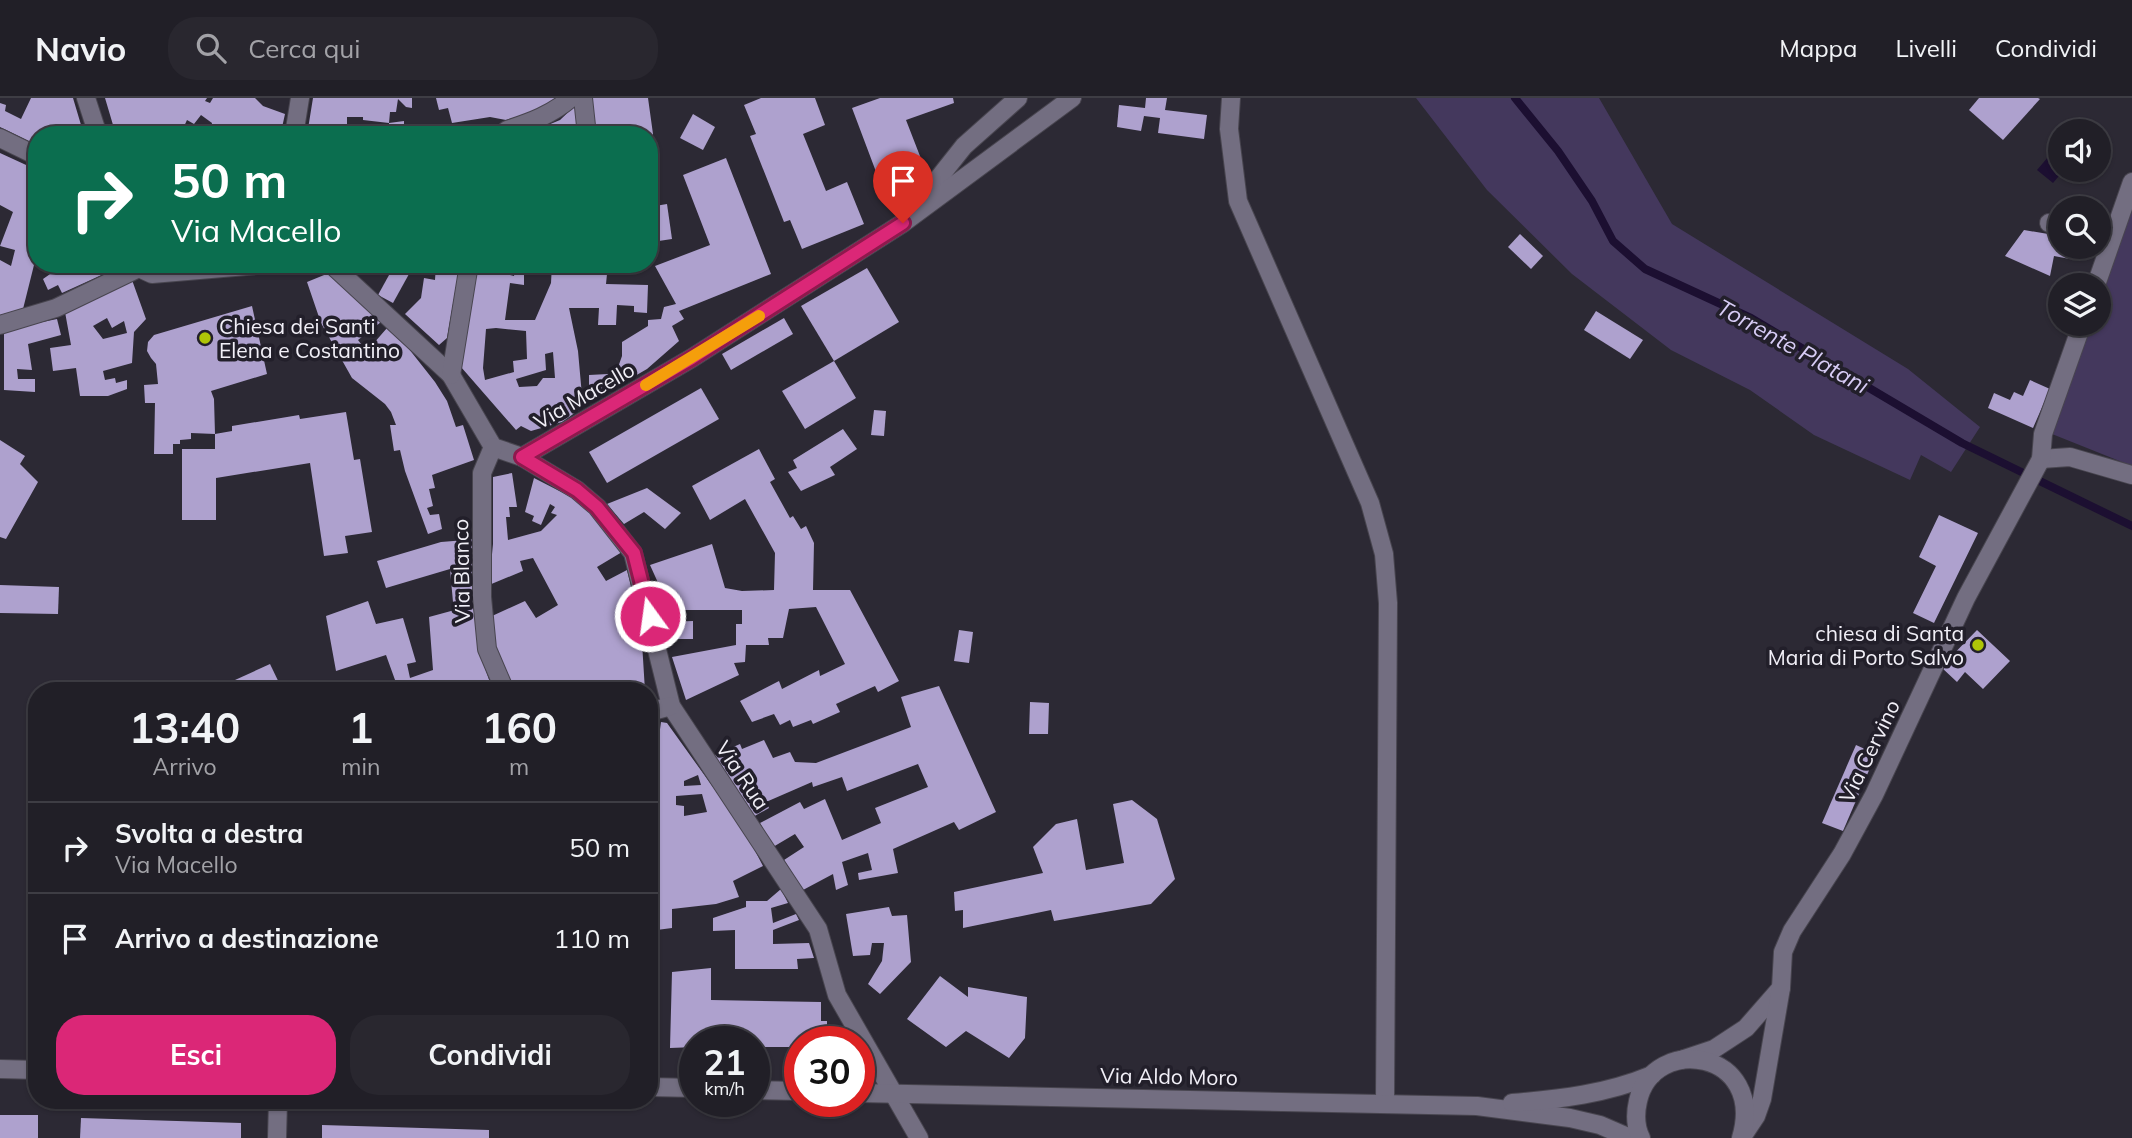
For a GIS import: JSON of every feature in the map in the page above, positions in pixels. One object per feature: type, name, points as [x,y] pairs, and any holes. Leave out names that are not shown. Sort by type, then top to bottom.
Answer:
[{"type":"street","points":[[86,98],[95,126]]},
{"type":"street","points":[[295,126],[300,98]]},
{"type":"street","points":[[518,126],[543,118],[570,98]]},
{"type":"street","points":[[583,98],[586,126]]},
{"type":"street","name":"Via Macello","points":[[493,447],[522,457],[692,358],[903,223],[1072,98]]},
{"type":"street","points":[[1230,98],[1229,129],[1238,201],[1370,503],[1384,554],[1388,603],[1385,1103]]},
{"type":"street","points":[[903,223],[964,146],[1012,104],[1025,133]]},
{"type":"street","points":[[0,138],[28,152]]},
{"type":"street","points":[[2111,224],[2132,182]]},
{"type":"street","points":[[0,324],[56,308],[124,273]]},
{"type":"street","points":[[341,273],[451,375],[493,447]]},
{"type":"street","points":[[451,375],[468,273]]},
{"type":"street","name":"Via Cervino","points":[[1745,1131],[1756,1116],[1766,1085],[1781,988],[1783,952],[1792,931],[1842,854],[1874,795],[1966,598],[2041,459],[2043,434],[2078,336]]},
{"type":"street","name":"Via Blanco","points":[[493,447],[482,473],[482,597],[487,649],[501,682]]},
{"type":"street","name":"Via Rua","points":[[522,457],[577,490],[597,507],[634,553],[671,706],[818,929],[837,995],[919,1138]]},
{"type":"street","points":[[2041,459],[2070,457],[2132,475]]},
{"type":"street","points":[[658,710],[671,706]]},
{"type":"street","points":[[1477,1106],[1569,1099],[1628,1085],[1662,1067],[1714,1049],[1746,1028],[1781,988]]},
{"type":"street","points":[[1681,1060],[1706,1061],[1727,1072],[1742,1092],[1746,1104],[1745,1131]]},
{"type":"street","points":[[0,1069],[28,1070]]},
{"type":"street","points":[[1641,1138],[1636,1109],[1639,1096],[1652,1074]]},
{"type":"street","points":[[658,1087],[679,1088]]},
{"type":"street","name":"Via Aldo Moro","points":[[875,1093],[1477,1106]]},
{"type":"street","points":[[1477,1106],[1570,1118],[1600,1125],[1630,1138]]},
{"type":"street","points":[[277,1138],[278,1109]]},
{"type":"shaded area","points":[[1416,98],[1599,98],[1672,224],[1908,369],[1980,427],[1951,472],[1921,455],[1910,480],[1814,435],[1750,390],[1671,350],[1572,274],[1487,190]]},
{"type":"shaded area","points":[[2048,157],[2048,179],[2037,170]]},
{"type":"shaded area","points":[[2132,208],[2132,466],[2052,434],[2087,336],[2111,336],[2109,273]]},
{"type":"building","points":[[31,98],[73,98],[81,126],[28,126],[28,141],[0,127],[0,103],[6,105],[5,111],[21,119]]},
{"type":"building","points":[[105,98],[207,98],[205,101],[210,103],[213,98],[255,98],[263,106],[285,114],[282,126],[212,126],[212,123],[201,115],[194,124],[187,120],[184,126],[113,126]]},
{"type":"building","points":[[313,98],[412,98],[412,108],[406,107],[398,99],[396,112],[390,112],[389,123],[363,120],[363,117],[347,117],[347,124],[354,126],[308,126]]},
{"type":"building","points":[[436,98],[559,98],[549,107],[506,120],[490,117],[452,123],[448,108],[439,110]]},
{"type":"building","points":[[588,98],[648,98],[652,126],[593,126]]},
{"type":"building","points":[[761,98],[815,98],[825,125],[803,134],[826,191],[847,182],[864,224],[802,249],[790,220],[784,222],[750,136],[756,134],[744,105]]},
{"type":"building","points":[[880,98],[953,98],[954,103],[906,120],[925,169],[881,185],[852,108]]},
{"type":"building","points":[[1146,98],[1167,98],[1165,110],[1207,115],[1204,139],[1158,133],[1160,118],[1144,116],[1141,131],[1117,127],[1119,105],[1145,108]]},
{"type":"building","points":[[1979,98],[2040,99],[2003,140],[1969,110]]},
{"type":"building","points":[[579,102],[580,126],[546,126],[560,120]]},
{"type":"building","points":[[693,114],[715,127],[703,150],[680,138]]},
{"type":"building","points":[[404,121],[404,126],[389,126],[389,123]]},
{"type":"building","points":[[0,153],[28,166],[28,273],[32,273],[23,309],[0,315],[0,260],[11,266],[15,250],[0,246],[13,212],[0,205]]},
{"type":"building","points":[[726,158],[771,274],[679,311],[684,319],[672,326],[679,341],[647,369],[621,384],[616,373],[622,356],[622,342],[648,326],[648,320],[661,319],[664,307],[676,304],[658,271],[658,265],[710,245],[683,175]]},
{"type":"building","points":[[667,204],[672,239],[658,241],[658,206]]},
{"type":"building","points":[[2024,230],[2048,234],[2048,259],[2053,259],[2051,273],[2048,275],[2005,256]]},
{"type":"building","points":[[1520,234],[1543,256],[1531,269],[1508,247]]},
{"type":"building","points":[[867,268],[899,322],[834,361],[801,306]]},
{"type":"building","points":[[52,273],[106,273],[62,293],[58,285],[48,290],[43,279]]},
{"type":"building","points":[[329,273],[381,322],[358,340],[367,351],[387,328],[409,349],[435,382],[447,401],[456,427],[463,425],[474,460],[432,475],[435,488],[429,489],[433,506],[427,508],[430,515],[439,514],[442,529],[428,534],[400,450],[394,451],[390,425],[396,425],[391,412],[352,378],[321,323],[307,282]]},
{"type":"building","points":[[390,273],[409,274],[393,303],[378,295]]},
{"type":"building","points":[[435,273],[458,273],[447,338],[439,345],[405,314],[421,298],[424,278],[435,280]]},
{"type":"building","points":[[472,273],[503,273],[514,276],[515,273],[524,273],[524,285],[510,283],[505,320],[535,320],[551,283],[552,273],[607,273],[606,284],[648,285],[647,313],[634,312],[634,306],[617,305],[616,325],[598,325],[599,308],[569,308],[578,351],[583,407],[562,422],[531,431],[521,426],[516,430],[461,367]],"holes":[[[486,329],[526,331],[527,359],[513,361],[514,372],[485,380],[483,368]],[[553,352],[555,378],[543,378],[537,386],[519,387],[516,379],[546,370],[545,354]]]},
{"type":"building","points":[[132,280],[146,319],[134,332],[132,363],[103,371],[105,380],[115,378],[116,383],[127,380],[127,389],[108,396],[80,396],[76,368],[53,371],[50,348],[71,345],[65,312]],"holes":[[[107,318],[112,328],[124,321],[127,333],[103,339],[93,326]]]},
{"type":"building","points":[[252,306],[267,374],[211,391],[214,399],[215,434],[191,433],[191,439],[173,444],[173,454],[154,454],[155,403],[145,403],[144,385],[158,384],[156,364],[147,351],[148,342],[154,335]]},
{"type":"building","points":[[1596,311],[1643,340],[1630,359],[1584,330]]},
{"type":"building","points":[[784,318],[793,334],[731,370],[722,354]]},
{"type":"building","points":[[57,319],[61,335],[28,344],[32,370],[17,369],[18,379],[35,379],[35,392],[4,390],[4,330]]},
{"type":"building","points":[[834,361],[856,398],[805,429],[782,391]]},
{"type":"building","points":[[608,374],[609,391],[594,401],[589,390],[589,375]]},
{"type":"building","points":[[2030,380],[2050,389],[2033,428],[1988,408],[1994,393],[2010,400],[2014,392],[2023,396]]},
{"type":"building","points":[[701,388],[719,419],[607,483],[589,452]]},
{"type":"building","points":[[874,410],[886,411],[884,436],[871,435]]},
{"type":"building","points":[[346,412],[354,460],[360,459],[372,532],[345,536],[348,553],[324,556],[310,463],[216,478],[216,520],[182,520],[182,449],[215,449],[215,434],[232,431],[232,426],[299,415],[300,419]]},
{"type":"building","points":[[843,429],[857,449],[830,467],[835,475],[801,491],[788,472],[797,468],[793,460]]},
{"type":"building","points":[[0,440],[25,456],[20,464],[38,482],[6,539],[0,537]]},
{"type":"building","points":[[759,449],[775,479],[770,482],[790,518],[793,516],[801,529],[806,526],[814,543],[813,590],[850,590],[899,681],[878,692],[875,686],[836,704],[840,712],[813,724],[811,720],[793,727],[790,720],[780,725],[774,714],[752,722],[740,701],[779,681],[782,689],[819,670],[820,676],[845,664],[816,607],[789,609],[783,638],[768,638],[769,645],[746,645],[745,662],[734,663],[739,675],[686,700],[672,657],[736,645],[736,624],[742,624],[742,610],[663,610],[664,596],[650,565],[712,544],[725,588],[742,591],[774,590],[775,553],[745,499],[710,520],[692,486]]},
{"type":"building","points":[[512,473],[517,507],[509,507],[510,517],[506,517],[508,540],[541,531],[557,515],[551,513],[555,507],[550,504],[541,525],[532,521],[534,516],[525,512],[534,478],[573,498],[597,518],[622,552],[597,567],[606,581],[627,570],[641,626],[644,682],[512,682],[495,648],[492,616],[525,601],[536,618],[558,605],[533,558],[520,561],[523,571],[489,585],[493,544],[493,477]]},
{"type":"building","points":[[647,488],[681,513],[665,529],[644,512],[624,524],[607,504]]},
{"type":"building","points":[[1939,515],[1978,533],[1934,623],[1913,613],[1936,566],[1919,557]]},
{"type":"building","points":[[478,539],[475,598],[453,602],[450,569],[386,588],[377,561],[441,542]]},
{"type":"building","points":[[0,585],[59,587],[58,614],[0,613]]},
{"type":"building","points":[[368,601],[376,624],[403,618],[416,662],[407,664],[410,678],[433,670],[429,617],[473,605],[479,651],[490,682],[396,682],[386,655],[336,671],[326,616]]},
{"type":"building","points":[[693,621],[693,639],[664,639],[664,622]]},
{"type":"building","points":[[959,630],[973,632],[969,663],[954,661]]},
{"type":"building","name":"chiesa di Santa Maria di Porto Salvo","points":[[1977,630],[2010,661],[1983,689],[1965,672],[1957,682],[1941,667]]},
{"type":"building","points":[[270,664],[279,682],[237,682],[235,680]]},
{"type":"building","points":[[939,686],[996,812],[959,830],[954,822],[893,849],[898,873],[859,880],[858,873],[872,870],[868,853],[842,862],[848,885],[836,890],[833,874],[803,890],[784,860],[804,847],[795,834],[773,847],[760,823],[800,802],[804,809],[825,799],[842,840],[881,823],[875,808],[928,787],[918,764],[847,791],[842,777],[813,787],[812,782],[766,802],[769,808],[751,818],[715,755],[740,744],[742,749],[764,740],[773,758],[790,752],[795,762],[816,763],[911,727],[901,697]]},
{"type":"building","points":[[1030,702],[1049,703],[1048,734],[1029,734]]},
{"type":"building","points":[[661,722],[667,723],[728,808],[763,866],[733,881],[739,897],[716,904],[672,909],[672,928],[658,930],[658,744]],"holes":[[[698,775],[701,785],[684,786],[684,781]],[[702,794],[707,812],[684,816],[684,806],[676,805],[676,796]]]},
{"type":"building","points":[[1856,745],[1876,754],[1843,831],[1822,823]]},
{"type":"building","points":[[1132,800],[1157,819],[1175,879],[1151,904],[1054,921],[1051,910],[963,928],[963,910],[955,911],[954,892],[1043,873],[1033,847],[1056,824],[1077,819],[1086,870],[1124,863],[1113,804]]},
{"type":"building","points":[[781,889],[788,903],[771,908],[773,923],[796,914],[799,920],[773,930],[773,944],[809,943],[814,958],[797,959],[798,969],[735,969],[735,930],[713,931],[713,918],[746,907],[746,901],[767,901]]},
{"type":"building","points":[[889,907],[892,916],[907,915],[911,962],[880,994],[868,984],[882,961],[884,943],[872,943],[870,955],[853,956],[846,914]]},
{"type":"building","points":[[26,945],[28,945],[28,1026]]},
{"type":"building","points":[[711,968],[711,1000],[821,1002],[821,1021],[827,1021],[827,1026],[784,1026],[784,1047],[770,1047],[770,1026],[679,1026],[679,1048],[670,1048],[672,972]]},
{"type":"building","points":[[940,976],[968,997],[968,987],[1027,997],[1025,1038],[1009,1058],[966,1031],[946,1047],[907,1019]]},
{"type":"building","points":[[0,1115],[38,1115],[38,1138],[0,1138]]},
{"type":"building","points":[[81,1118],[241,1123],[241,1138],[80,1138]]},
{"type":"building","points":[[322,1125],[489,1130],[489,1138],[322,1138]]},
{"type":"waterway","name":"Torrente Platani","points":[[1515,98],[1558,151],[1592,201],[1613,241],[1645,269],[1751,318],[1962,443],[2132,526]]},
{"type":"slow traffic","points":[[646,385],[759,316]]},
{"type":"place","name":"Chiesa dei Santi Elena e Costantino","points":[[205,338]]},
{"type":"place","name":"chiesa di Santa Maria di Porto Salvo","points":[[1978,645]]},
{"type":"route","points":[[650,616],[634,553],[597,507],[577,490],[522,457],[692,358],[903,223]]}]
